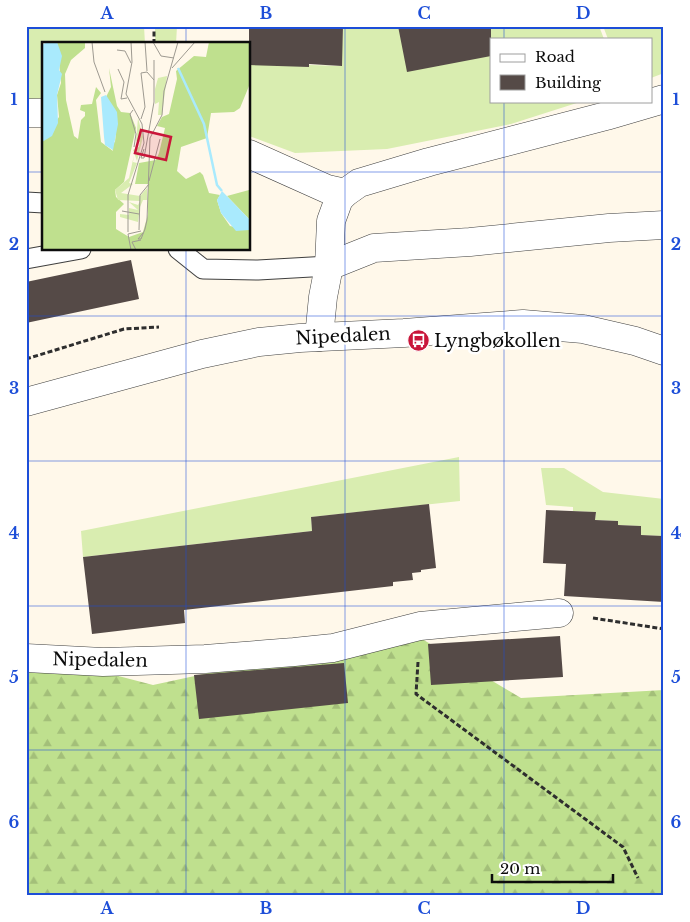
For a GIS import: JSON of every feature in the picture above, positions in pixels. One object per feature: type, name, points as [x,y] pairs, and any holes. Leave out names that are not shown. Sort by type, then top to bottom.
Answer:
[{"type":"street","points":[[319,337],[323,296],[329,266],[331,221],[339,198],[359,183],[429,162],[664,99]]},
{"type":"street","points":[[26,113],[42,113]]},
{"type":"street","points":[[250,154],[327,189],[346,193]]},
{"type":"street","points":[[329,266],[374,248],[470,242],[609,228],[664,225]]},
{"type":"street","name":"Nipedalen","points":[[26,402],[202,354],[259,342],[319,337],[523,324],[583,329],[635,341],[664,351]]},
{"type":"street","name":"Nipedalen","points":[[26,658],[122,661],[205,660],[333,648],[420,626],[559,612]]},
{"type":"lane","points":[[26,202],[42,202]]},
{"type":"lane","points":[[26,259],[76,250]]},
{"type":"lane","points":[[179,250],[203,269],[258,270],[329,266]]},
{"type":"path","points":[[154,26],[154,42]]},
{"type":"path","points":[[559,612],[664,629]]},
{"type":"path","points":[[420,626],[416,694],[623,847],[638,878]]},
{"type":"green space","points":[[26,26],[144,26],[145,42],[42,42],[42,98],[26,99]]},
{"type":"green space","points":[[155,26],[177,26],[176,42],[155,42]]},
{"type":"green space","points":[[343,26],[599,26],[604,38],[490,38],[490,102],[580,102],[511,124],[387,149],[295,153],[250,136],[250,63],[341,66]]},
{"type":"green space","points":[[603,26],[664,26],[664,73],[652,78],[652,38],[608,38]]},
{"type":"green space","points":[[459,457],[460,501],[311,517],[312,531],[83,557],[81,531]]},
{"type":"green space","points":[[541,468],[564,468],[603,492],[664,499],[664,540],[663,536],[641,535],[641,526],[618,525],[618,521],[595,520],[596,512],[573,511],[573,507],[546,505]]},
{"type":"green space","points":[[407,630],[521,698],[664,690],[664,896],[26,896],[26,652],[153,685]]},
{"type":"building","points":[[249,26],[343,26],[342,66],[309,64],[309,67],[250,65]]},
{"type":"building","points":[[398,26],[491,26],[490,56],[407,72]]},
{"type":"building","points":[[131,260],[139,299],[26,323],[26,282]]},
{"type":"building","points":[[429,504],[436,568],[412,573],[413,580],[393,582],[393,586],[184,610],[185,623],[92,634],[83,557],[312,531],[311,517]]},
{"type":"building","points":[[546,510],[596,512],[595,520],[618,521],[618,525],[641,526],[641,535],[663,536],[664,602],[564,596],[566,564],[543,563]]},
{"type":"building","points":[[560,636],[563,677],[431,685],[428,644]]},
{"type":"building","points":[[344,663],[348,703],[199,719],[194,675]]},
{"type":"place","name":"Lyngbøkollen","points":[[418,341]]}]
